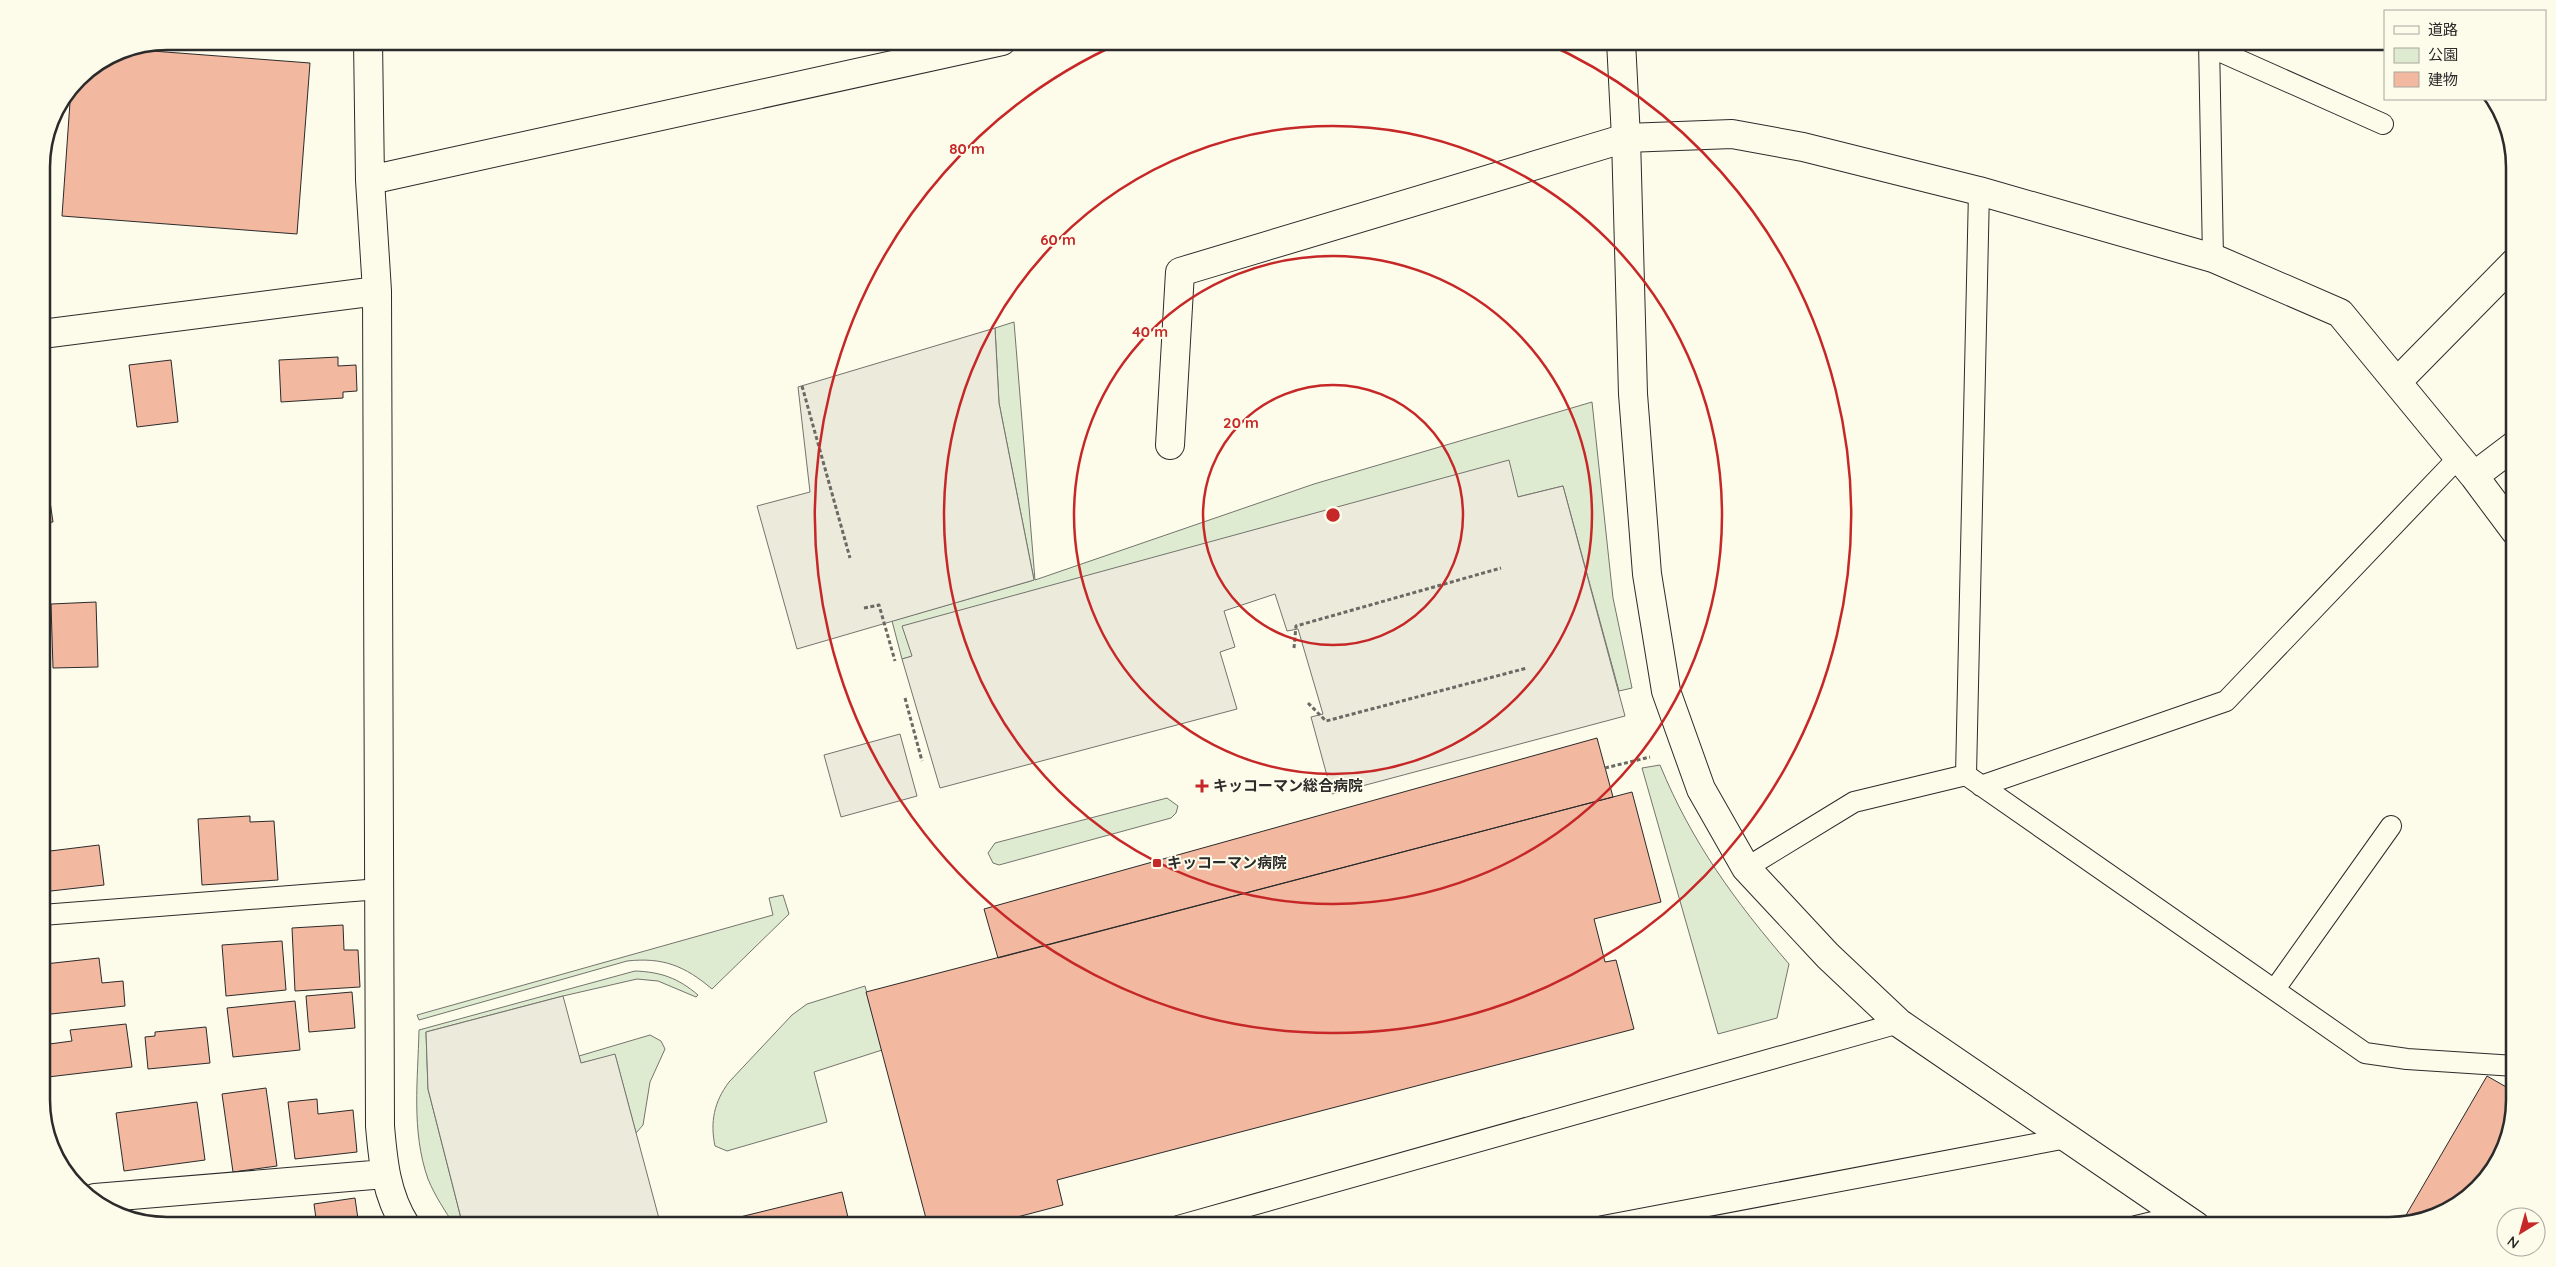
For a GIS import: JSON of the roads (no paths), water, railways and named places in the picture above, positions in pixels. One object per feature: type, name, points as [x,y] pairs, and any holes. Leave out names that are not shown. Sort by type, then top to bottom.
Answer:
[{"type":"street","points":[[368,50],[370,180],[377,291],[380,1126],[385,1174],[401,1217]]},
{"type":"street","points":[[370,180],[961,50]]},
{"type":"street","points":[[1621,50],[1626,138],[1633,394],[1647,574],[1666,691],[1701,789],[1746,868],[1828,956],[1899,1023],[2181,1217]]},
{"type":"street","points":[[1170,445],[1180,272],[1626,138],[1732,134],[1803,147],[1978,191],[2213,258],[2340,313],[2467,466],[2506,519]]},
{"type":"street","points":[[2398,382],[2506,270]]},
{"type":"street","points":[[50,333],[377,291]]},
{"type":"street","points":[[2467,466],[2506,449]]},
{"type":"street","points":[[103,1197],[385,1174]]},
{"type":"lane","points":[[2210,50],[2213,258]]},
{"type":"lane","points":[[2223,50],[2383,124]]},
{"type":"lane","points":[[1974,781],[1978,191]]},
{"type":"lane","points":[[1746,868],[1854,802],[1974,781],[2226,700],[2467,466]]},
{"type":"lane","points":[[1974,781],[2365,1053],[2408,1059],[2506,1065]]},
{"type":"lane","points":[[2275,989],[2391,826]]},
{"type":"lane","points":[[50,914],[380,889]]},
{"type":"lane","points":[[1210,1217],[1899,1023]]},
{"type":"lane","points":[[1651,1217],[2067,1138]]},
{"type":"place","name":"キッコーマン総合病院","points":[[1202,786]]},
{"type":"place","name":"キッコーマン病院","points":[[1157,863]]}]
